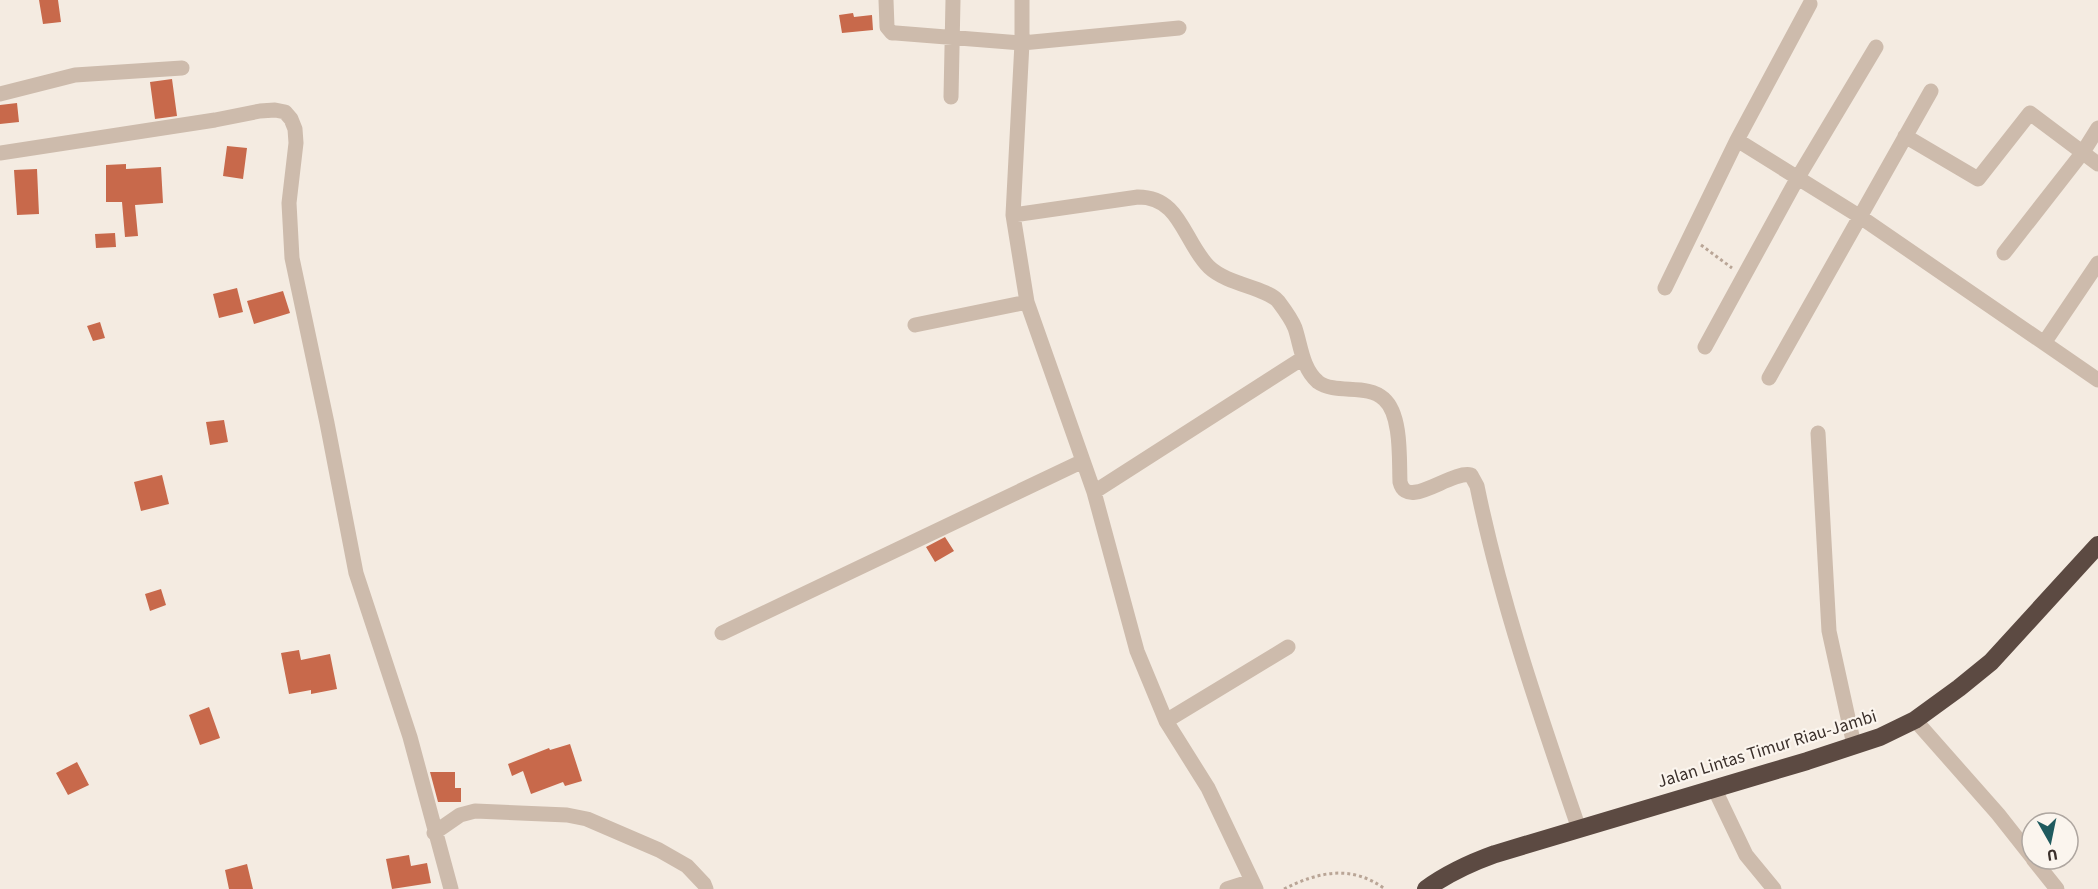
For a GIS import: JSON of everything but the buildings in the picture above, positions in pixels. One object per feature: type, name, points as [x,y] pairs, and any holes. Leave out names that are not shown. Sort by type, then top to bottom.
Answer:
[{"type":"highway","name":"Jalan Lintas Timur Riau-Jambi","points":[[1426,889],[1465,865],[1496,854],[1880,737],[1915,720],[1991,662],[2098,544]]},
{"type":"street","points":[[886,0],[888,27],[892,33],[1022,43],[1179,28]]},
{"type":"street","points":[[951,97],[953,0]]},
{"type":"street","points":[[1022,0],[1013,215],[1027,302],[1094,492],[1137,651],[1166,721],[1208,788],[1254,885],[1227,889]]},
{"type":"street","points":[[1665,288],[1737,140],[1810,4]]},
{"type":"street","points":[[1705,347],[1797,179],[1876,47]]},
{"type":"street","points":[[0,94],[75,75],[182,68]]},
{"type":"street","points":[[1769,378],[1931,91]]},
{"type":"street","points":[[0,153],[205,122],[260,111],[285,112],[291,119],[295,129],[296,143],[289,203],[292,258],[356,573],[410,736],[434,833],[451,889]]},
{"type":"street","points":[[1905,136],[1978,179],[2030,113],[2098,164]]},
{"type":"street","points":[[2004,254],[2083,153],[2098,128]]},
{"type":"street","points":[[1737,140],[1859,216],[2098,380]]},
{"type":"street","points":[[1013,215],[1138,197],[1158,199],[1169,207],[1200,258],[1211,269],[1233,282],[1275,298],[1294,327],[1309,372],[1319,382],[1327,386],[1368,392],[1384,398],[1393,412],[1398,431],[1400,482],[1406,493],[1411,494],[1423,490],[1458,475],[1471,475],[1477,486],[1499,583],[1521,659],[1579,829]]},
{"type":"street","points":[[2044,343],[2098,263]]},
{"type":"street","points":[[915,325],[1027,302]]},
{"type":"street","points":[[1094,492],[1303,358]]},
{"type":"street","points":[[1818,433],[1829,631],[1854,745]]},
{"type":"street","points":[[722,633],[1083,461]]},
{"type":"street","points":[[1166,721],[1288,647]]},
{"type":"street","points":[[1915,720],[2020,842]]},
{"type":"street","points":[[1714,788],[1746,855],[1774,889]]},
{"type":"street","points":[[434,833],[460,815],[475,811],[567,815],[587,819],[659,850],[687,866],[706,889]]},
{"type":"street","points":[[2043,871],[2057,889]]},
{"type":"path","points":[[1689,237],[1743,277]]},
{"type":"path","points":[[1284,889],[1308,878],[1344,872],[1365,878],[1385,889]]}]
